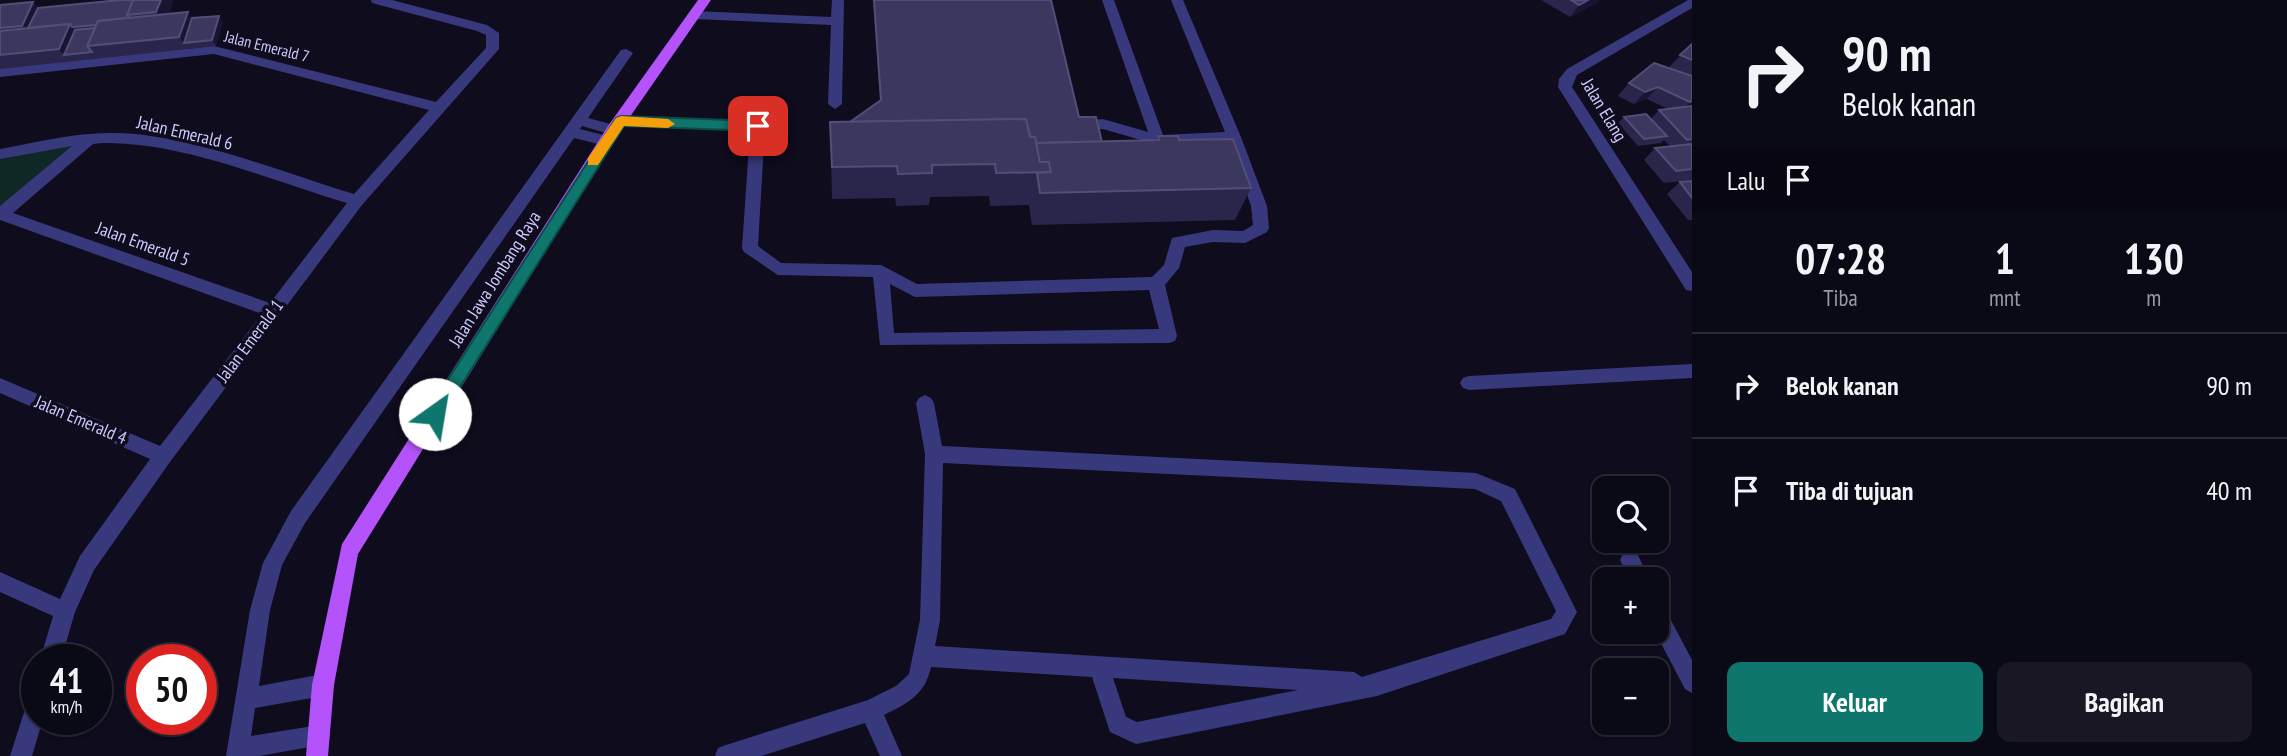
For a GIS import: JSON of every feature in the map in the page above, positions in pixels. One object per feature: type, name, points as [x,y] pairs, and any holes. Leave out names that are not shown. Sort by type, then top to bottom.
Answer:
[{"type":"main road","name":"Jalan Jawa Jombang Raya","points":[[318,746],[323,685],[349,551],[613,130],[699,7]]},
{"type":"street","name":"Jalan Emerald 1","points":[[55,644],[65,611],[87,563],[163,456],[358,201],[492,49],[492,33],[482,28],[377,0]]},
{"type":"street","points":[[835,104],[838,0]]},
{"type":"street","points":[[1108,0],[1158,141]]},
{"type":"street","points":[[574,126],[613,130],[758,126],[750,248],[778,268],[881,271],[915,290],[1156,283],[1171,268],[1178,242],[1213,236],[1245,237],[1261,228],[1259,206],[1234,137],[1177,0]]},
{"type":"street","name":"Jalan Elang","points":[[1692,3],[1572,72],[1566,79],[1565,87],[1692,285]]},
{"type":"street","points":[[699,7],[838,21]]},
{"type":"street","name":"Jalan Emerald 7","points":[[0,72],[214,50],[439,108]]},
{"type":"street","points":[[237,754],[260,610],[273,563],[298,517],[626,53]]},
{"type":"street","points":[[1076,113],[1079,126],[1103,124],[1158,141],[1234,137]]},
{"type":"street","name":"Jalan Emerald 6","points":[[0,154],[89,141],[132,138],[214,158],[358,201]]},
{"type":"street","points":[[1,214],[89,141]]},
{"type":"street","name":"Jalan Emerald 5","points":[[1,214],[274,311]]},
{"type":"street","points":[[881,271],[886,340],[1169,336],[1156,283]]},
{"type":"street","points":[[1469,383],[1692,371]]},
{"type":"street","name":"Jalan Emerald 4","points":[[0,385],[163,456]]},
{"type":"street","points":[[726,756],[871,710],[904,694],[918,679],[930,620],[934,454],[925,403]]},
{"type":"street","points":[[934,454],[1476,481],[1508,495],[1566,604],[1567,612],[1562,624],[1377,685],[1136,733],[1118,724],[1099,667]]},
{"type":"street","points":[[1630,560],[1633,567]]},
{"type":"street","points":[[0,582],[65,611]]},
{"type":"street","points":[[1669,637],[1692,682]]},
{"type":"street","points":[[924,656],[1377,685]]},
{"type":"street","points":[[246,699],[323,685]]},
{"type":"street","points":[[871,710],[891,756]]},
{"type":"street","points":[[21,756],[28,735]]},
{"type":"street","points":[[237,754],[266,743],[318,746]]},
{"type":"green space","points":[[89,141],[0,214],[0,154]]},
{"type":"building","points":[[133,0],[127,15],[130,18],[98,21],[96,25],[72,27],[70,24],[28,28],[38,8]]},
{"type":"building","points":[[133,0],[161,0],[156,12],[127,15]]},
{"type":"building","points":[[874,0],[1051,0],[1079,117],[1096,117],[1102,142],[1036,143],[1035,137],[1030,137],[1026,119],[850,122],[881,100]]},
{"type":"building","points":[[1571,0],[1588,0],[1579,5]]},
{"type":"building","points":[[33,2],[22,26],[0,28],[0,5]]},
{"type":"building","points":[[188,12],[179,37],[87,46],[98,21]]},
{"type":"building","points":[[219,16],[212,40],[184,43],[192,18]]},
{"type":"building","points":[[70,24],[59,49],[0,55],[0,31]]},
{"type":"building","points":[[95,28],[87,46],[92,52],[64,55],[75,30]]},
{"type":"building","points":[[1692,44],[1692,60],[1680,55]]},
{"type":"building","points":[[1654,63],[1692,76],[1690,102],[1658,87],[1645,92],[1629,83]]},
{"type":"building","points":[[1692,106],[1692,139],[1687,140],[1659,110]]},
{"type":"building","points":[[1646,114],[1667,136],[1644,139],[1624,117]]},
{"type":"building","points":[[1026,119],[1030,137],[1035,137],[1040,162],[1049,162],[1051,172],[996,173],[995,164],[932,165],[932,173],[898,174],[897,166],[832,167],[830,122]]},
{"type":"building","points":[[1158,136],[1178,136],[1179,140],[1233,139],[1251,188],[1040,193],[1037,173],[1051,172],[1049,162],[1040,162],[1036,143],[1159,140]]},
{"type":"building","points":[[1692,144],[1692,169],[1676,171],[1655,148]]},
{"type":"building","points":[[1692,181],[1692,198],[1680,182]]},
{"type":"slow traffic","points":[[593,162],[621,121],[668,124]]},
{"type":"route","points":[[435,414],[621,121],[758,126]]}]
